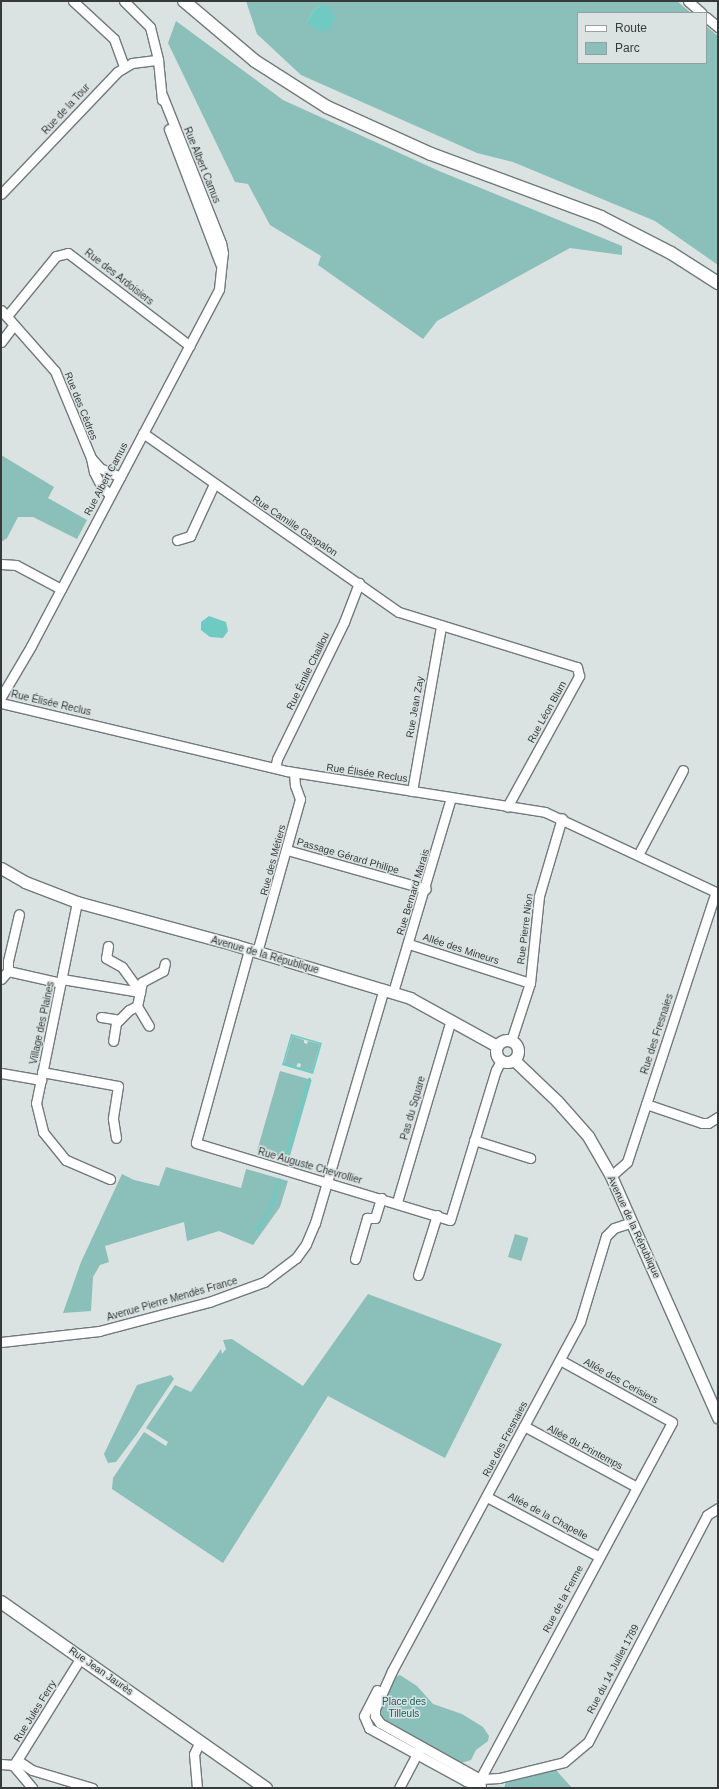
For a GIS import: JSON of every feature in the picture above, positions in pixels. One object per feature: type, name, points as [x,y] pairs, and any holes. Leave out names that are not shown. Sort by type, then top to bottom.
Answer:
[{"type":"main road","points":[[184,1],[255,61],[327,107],[431,154],[553,198],[608,221],[671,253],[718,283]]},
{"type":"main road","name":"Rue Jean Jaurès","points":[[1,1602],[266,1788]]},
{"type":"street","points":[[73,1],[114,40],[124,66],[158,60]]},
{"type":"street","name":"Rue Albert Camus","points":[[1,697],[61,589],[215,298],[222,266],[173,143],[162,107],[158,60],[150,27],[128,4],[120,1]]},
{"type":"street","points":[[688,1],[701,12]]},
{"type":"street","points":[[707,18],[718,27]]},
{"type":"street","name":"Rue de la Tour","points":[[1,194],[124,66]]},
{"type":"street","name":"Rue des Ardoisiers","points":[[4,313],[56,256],[68,252],[190,346]]},
{"type":"street","name":"Rue des Cèdres","points":[[4,313],[55,371],[91,458],[97,477],[110,495]]},
{"type":"street","points":[[1,342],[14,325]]},
{"type":"street","name":"Rue Camille Gaspalon","points":[[143,433],[399,612],[441,626]]},
{"type":"street","name":"Rue des Cèdres","points":[[91,458],[100,468],[120,477]]},
{"type":"street","points":[[177,540],[190,536],[214,484]]},
{"type":"street","points":[[1,564],[16,565],[61,589]]},
{"type":"street","name":"Rue Émile Chaillou","points":[[275,768],[277,759],[344,622],[359,583]]},
{"type":"street","name":"Rue Jean Zay","points":[[412,791],[441,626]]},
{"type":"street","name":"Rue Léon Blum","points":[[441,626],[572,664],[579,671],[580,676],[507,807]]},
{"type":"street","name":"Rue Élisée Reclus","points":[[1,703],[294,772],[545,812],[562,818],[717,893]]},
{"type":"street","points":[[638,855],[683,770]]},
{"type":"street","name":"Rue des Métiers","points":[[253,951],[287,850],[300,799],[295,785],[294,772]]},
{"type":"street","name":"Rue Bernard Marais","points":[[389,991],[409,944],[451,798]]},
{"type":"street","name":"Rue Pierre Nion","points":[[511,1041],[530,983],[538,896],[562,818]]},
{"type":"street","name":"Passage Gérard Philipe","points":[[287,850],[426,889]]},
{"type":"street","name":"Avenue de la République","points":[[1,860],[25,882]]},
{"type":"street","name":"Avenue de la République","points":[[1,868],[25,882],[77,902],[253,951],[410,998],[497,1046]]},
{"type":"street","name":"Rue des Fresnaies","points":[[611,1176],[627,1162],[717,893]]},
{"type":"street","name":"Village des Plaines","points":[[77,902],[36,1103],[43,1132],[50,1143],[66,1160],[110,1179]]},
{"type":"street","points":[[1,979],[8,971],[19,914]]},
{"type":"street","name":"Allée des Mineurs","points":[[409,944],[530,983]]},
{"type":"street","points":[[108,946],[106,958],[122,967],[140,992]]},
{"type":"street","name":"Rue Auguste Chevrollier","points":[[253,951],[196,1143],[327,1184],[397,1202],[450,1220],[496,1070],[501,1061]]},
{"type":"street","points":[[149,1026],[138,1006],[142,982],[163,971],[165,963]]},
{"type":"street","points":[[8,971],[62,981]]},
{"type":"street","name":"Village des Plaines","points":[[62,981],[140,992]]},
{"type":"street","name":"Avenue Pierre Mendès France","points":[[1,1342],[113,1328],[209,1302],[264,1282],[296,1258],[306,1244],[327,1184],[389,991]]},
{"type":"street","points":[[113,1041],[116,1023],[129,1010],[138,1006]]},
{"type":"street","points":[[101,1017],[119,1020]]},
{"type":"street","name":"Pas du Square","points":[[397,1202],[451,1020]]},
{"type":"street","points":[[511,1041],[518,1050],[514,1060],[508,1062],[501,1061],[496,1053],[497,1046],[502,1042],[511,1041]]},
{"type":"street","name":"Avenue de la République","points":[[514,1060],[558,1100],[588,1136],[611,1176],[718,1416]]},
{"type":"street","points":[[1,1073],[42,1076]]},
{"type":"street","name":"Village des Plaines","points":[[42,1076],[118,1086],[113,1119],[116,1138]]},
{"type":"street","points":[[646,1104],[702,1123],[708,1123],[718,1117]]},
{"type":"street","points":[[474,1140],[530,1158]]},
{"type":"street","points":[[355,1260],[367,1218],[375,1218],[381,1198]]},
{"type":"street","points":[[418,1275],[437,1215]]},
{"type":"street","name":"Rue des Fresnaies","points":[[392,1670],[560,1360],[583,1312],[606,1236],[614,1228],[632,1222]]},
{"type":"street","name":"Allée des Cerisiers","points":[[560,1360],[672,1422]]},
{"type":"street","name":"Rue de la Ferme","points":[[480,1784],[635,1486],[672,1422]]},
{"type":"street","name":"Allée du Printemps","points":[[524,1426],[635,1486]]},
{"type":"street","name":"Allée de la Chapelle","points":[[487,1497],[598,1556]]},
{"type":"street","name":"Rue du 14 Juillet 1789","points":[[480,1784],[564,1762],[588,1742],[707,1515],[718,1508]]},
{"type":"street","name":"Rue Jules Ferry","points":[[15,1763],[81,1657]]},
{"type":"street","points":[[392,1670],[374,1709],[375,1716],[380,1722],[421,1746],[480,1784]]},
{"type":"street","points":[[392,1670],[384,1678],[366,1710],[365,1722],[372,1730],[416,1755],[480,1784]]},
{"type":"street","points":[[197,1788],[194,1754],[200,1741]]},
{"type":"street","points":[[398,1788],[421,1746]]},
{"type":"street","points":[[1,1764],[15,1763],[32,1770],[92,1788]]},
{"type":"street","points":[[15,1763],[32,1788]]},
{"type":"green space","points":[[246,1],[677,1],[690,12],[577,12],[577,64],[707,64],[707,27],[718,36],[718,265],[655,221],[513,162],[477,153],[301,75],[257,34]],"holes":[[[320,6],[335,17],[307,22],[314,10]]]},
{"type":"green space","points":[[176,21],[283,100],[439,171],[622,246],[622,255],[570,248],[437,321],[423,339],[318,265],[321,256],[270,225],[248,184],[235,182],[168,43]]},
{"type":"green space","points":[[1,455],[54,487],[48,498],[87,520],[77,539],[33,517],[18,517],[7,538],[1,542]]},
{"type":"green space","points":[[292,1036],[304,1040],[304,1043],[307,1044],[308,1041],[320,1044],[312,1071],[300,1068],[301,1064],[298,1063],[296,1067],[284,1064]]},
{"type":"green space","points":[[280,1071],[312,1080],[289,1159],[257,1150]]},
{"type":"green space","points":[[166,1167],[241,1188],[246,1169],[288,1181],[280,1207],[253,1245],[219,1231],[187,1241],[184,1222],[105,1246],[109,1262],[100,1265],[93,1277],[91,1311],[63,1313],[81,1262],[122,1174],[134,1180],[159,1186]]},
{"type":"green space","points":[[515,1234],[528,1238],[521,1261],[508,1257]]},
{"type":"green space","points":[[368,1294],[502,1344],[445,1458],[328,1396],[223,1563],[112,1489],[113,1478],[144,1432],[166,1446],[168,1442],[146,1428],[175,1385],[191,1392],[221,1349],[222,1354],[226,1349],[223,1340],[232,1339],[303,1386]]},
{"type":"green space","points":[[171,1375],[174,1379],[137,1434],[116,1462],[108,1463],[104,1454],[137,1385]]},
{"type":"green space","name":"Place des Tilleuls","points":[[400,1675],[417,1686],[433,1704],[462,1714],[483,1727],[489,1736],[488,1741],[476,1750],[471,1760],[461,1763],[379,1718],[378,1707],[393,1678]]},
{"type":"green space","points":[[556,1770],[572,1788],[504,1788],[506,1782]]},
{"type":"shaded area","points":[[320,6],[329,7],[335,17],[330,28],[320,32],[307,22],[314,10]]},
{"type":"shaded area","points":[[209,616],[226,622],[228,631],[223,638],[210,637],[201,630],[201,622]]},
{"type":"shaded area","points":[[291,1034],[322,1043],[313,1074],[282,1065]],"holes":[[[292,1036],[320,1044],[312,1071],[284,1063]]]},
{"type":"waterway","points":[[285,1158],[309,1079]]},
{"type":"waterway","points":[[255,1231],[270,1209],[279,1179]]}]
